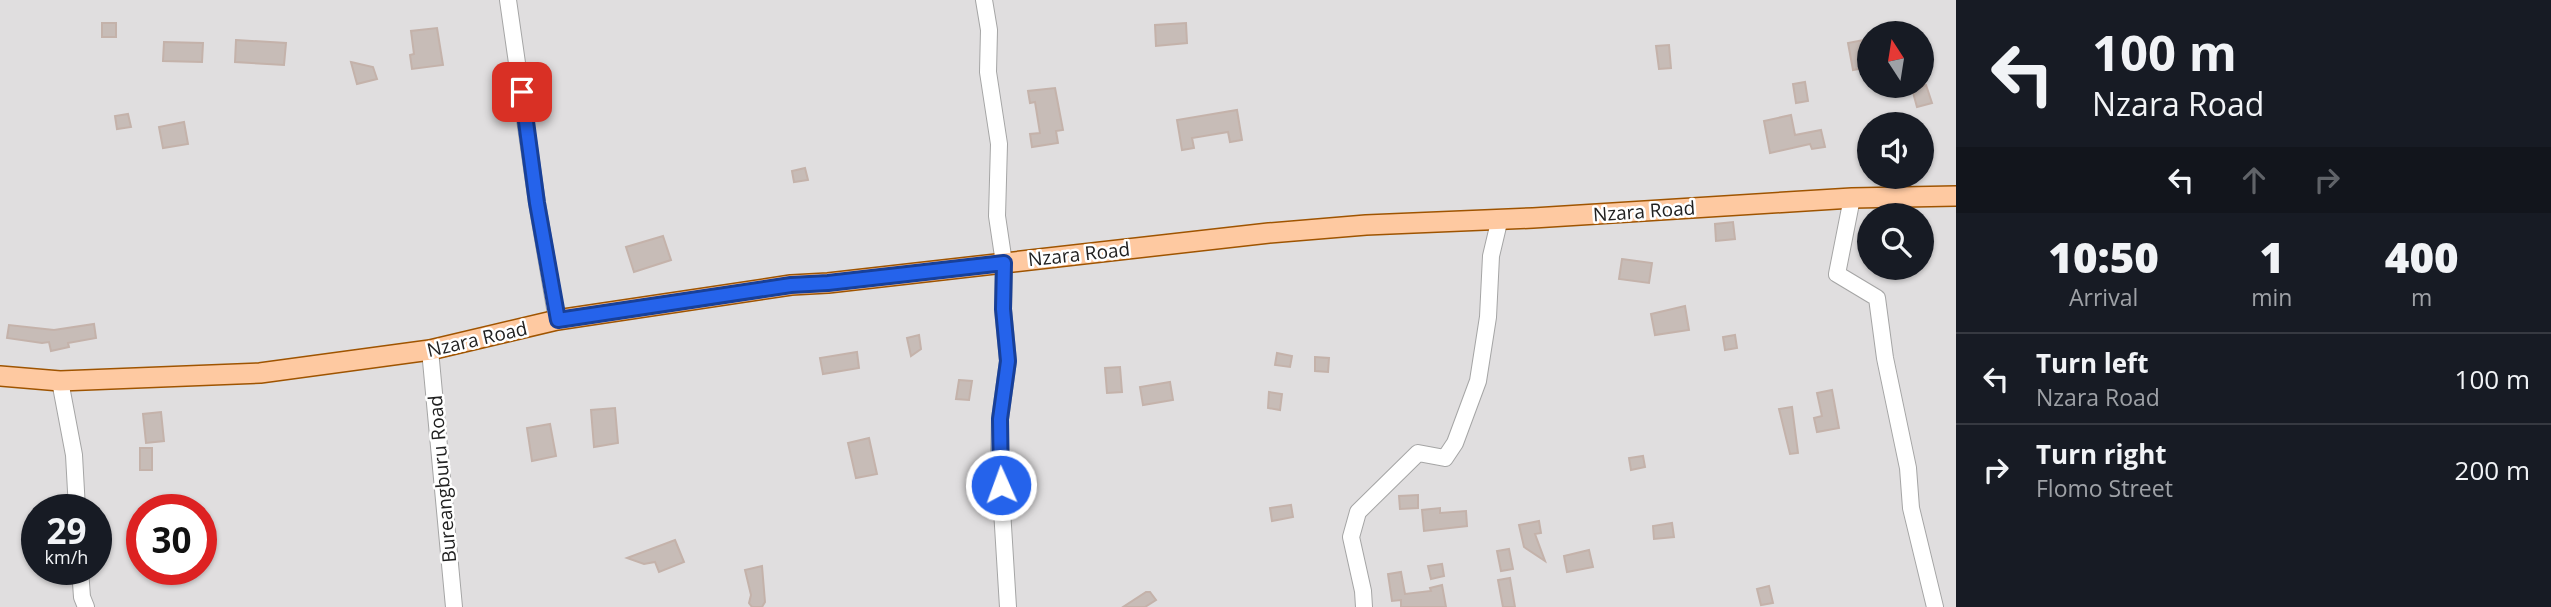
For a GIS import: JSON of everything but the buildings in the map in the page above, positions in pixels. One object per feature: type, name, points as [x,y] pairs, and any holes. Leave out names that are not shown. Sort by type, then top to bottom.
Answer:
[{"type":"main road","name":"Nzara Road","points":[[0,376],[60,381],[260,373],[430,350],[558,320],[791,285],[1269,233],[1852,198],[1956,196]]},
{"type":"street","points":[[508,0],[537,203],[558,320]]},
{"type":"street","points":[[985,0],[989,30],[988,72],[999,144],[997,216],[1004,263],[1003,309],[1008,361],[1000,419],[999,461],[1009,607]]},
{"type":"street","points":[[1852,198],[1837,274],[1877,298],[1885,358],[1908,468],[1911,508],[1935,607]]},
{"type":"street","points":[[1364,607],[1351,537],[1358,512],[1418,453],[1445,458],[1455,443],[1478,381],[1488,317],[1491,256],[1500,218]]},
{"type":"street","name":"Bureangburu Road","points":[[430,350],[454,607]]},
{"type":"street","points":[[60,381],[74,455],[76,494]]},
{"type":"street","points":[[81,585],[86,607]]},
{"type":"shaded area","points":[[0,0],[1956,0],[1956,607],[0,607]]},
{"type":"route","points":[[522,92],[537,203],[558,320],[791,285],[1004,263],[1003,309],[1008,361],[1000,419],[1001,485]]}]
